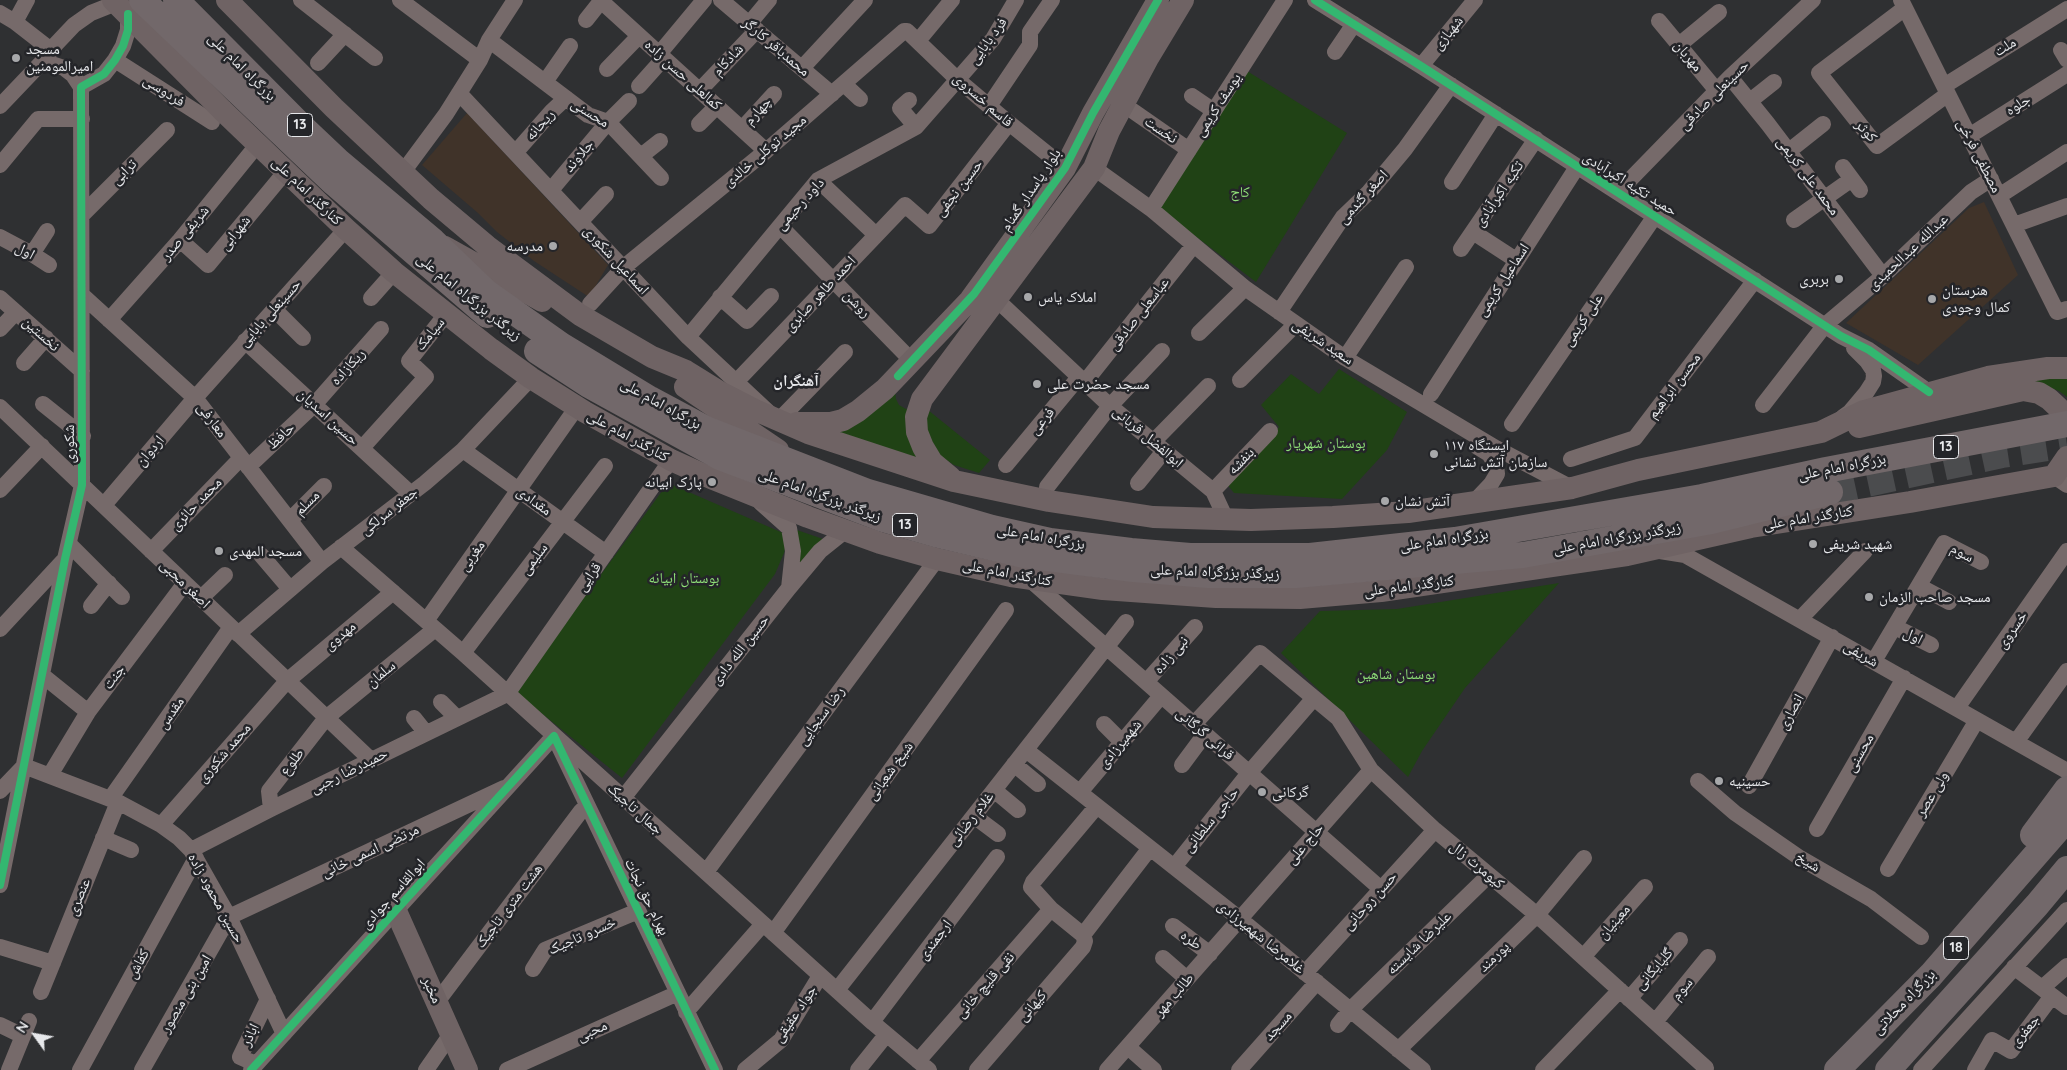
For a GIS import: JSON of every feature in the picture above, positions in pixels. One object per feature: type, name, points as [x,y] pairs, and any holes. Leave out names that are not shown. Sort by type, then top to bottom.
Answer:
[{"type":"highway","name":"بزرگراه امام علی","points":[[176,0],[338,161],[433,241],[486,292],[520,318],[569,350],[650,399],[706,429],[741,444],[886,497],[992,528],[1050,540],[1190,556],[1310,556],[1454,540],[1702,497],[1828,481],[2067,424]]},
{"type":"highway","name":"زیرگذر بزرگراه امام علی","points":[[122,4],[482,311],[535,350],[589,386],[720,457],[883,519],[935,534],[1024,555],[1133,569],[1208,575],[1296,575],[1523,555],[1712,520],[1828,481]]},
{"type":"highway","points":[[1981,920],[2065,771]]},
{"type":"highway","name":"بزرگراه محلاتی","points":[[1838,1070],[1931,975],[1981,920],[2067,819]]},
{"type":"highway","name":"18","points":[[1888,1070],[2037,905],[2067,869]]},
{"type":"highway","points":[[2037,905],[2067,885]]},
{"type":"main road","points":[[227,0],[334,108],[403,172],[488,246],[652,357],[671,376],[697,396],[800,464]]},
{"type":"main road","name":"بلوار پاسدار گمنام","points":[[778,421],[820,424],[843,420],[870,401],[905,368],[974,294],[1065,168],[1093,113],[1158,0]]},
{"type":"main road","points":[[954,481],[932,462],[923,448],[917,432],[916,417],[922,399],[1094,168],[1118,114],[1148,58],[1183,0]]},
{"type":"main road","name":"کنارگذر امام علی","points":[[122,4],[258,144],[346,229],[394,272],[530,378],[671,460],[752,495],[846,531],[937,559],[1011,576],[1104,589],[1154,593],[1216,597],[1300,598],[1381,591],[1628,555],[1751,527],[2060,481],[2067,457]]},
{"type":"main road","points":[[433,241],[477,263],[547,304],[585,310]]},
{"type":"main road","points":[[652,357],[686,371],[720,392],[778,421],[808,433],[954,481],[1049,501],[1153,517],[1226,519],[1342,517],[1408,512],[1572,488],[1638,470],[1821,432],[1855,428],[2023,390],[2039,393],[2049,398],[2067,416]]},
{"type":"main road","points":[[905,368],[900,390],[905,398],[922,399]]},
{"type":"main road","points":[[1821,432],[1864,411],[1929,392],[1988,377],[2048,368],[2067,368]]},
{"type":"main road","name":"مخبر","points":[[396,911],[467,1070]]},
{"type":"street","points":[[15,22],[27,0]]},
{"type":"street","points":[[301,0],[375,58]]},
{"type":"street","points":[[400,0],[419,5],[480,60]]},
{"type":"street","points":[[403,172],[460,93],[480,60],[489,40],[515,0]]},
{"type":"street","points":[[639,86],[704,0]]},
{"type":"street","name":"محمدباقر کارگر","points":[[720,0],[802,68],[838,89]]},
{"type":"street","name":"شادکام","points":[[700,90],[753,27],[769,0]]},
{"type":"street","points":[[802,68],[865,0]]},
{"type":"street","points":[[918,41],[952,0]]},
{"type":"street","name":"فرد بابایی","points":[[958,80],[993,39],[1016,0]]},
{"type":"street","points":[[989,106],[1030,45],[1030,32],[1052,0]]},
{"type":"street","name":"یوسف کریمی","points":[[1151,209],[1285,0]]},
{"type":"street","name":"حمید تکیه اکبرآبادی","points":[[1315,0],[1536,139],[1841,336],[1869,350],[1929,392]]},
{"type":"street","name":"شهبازی","points":[[1421,66],[1475,0]]},
{"type":"street","name":"حسینعلی صادقی","points":[[1618,192],[1730,78],[1813,0]]},
{"type":"street","points":[[586,20],[601,1]]},
{"type":"street","name":"کمالعلی حسن زاده","points":[[601,1],[640,36],[664,53],[700,90],[766,151]]},
{"type":"street","points":[[3,95],[42,64],[51,50],[74,25],[91,13],[122,4],[128,30],[126,38],[115,60],[104,74],[82,87],[73,75],[64,68],[52,64],[42,64]]},
{"type":"street","name":"کوثر","points":[[1903,4],[1819,73],[1877,146],[1946,90]]},
{"type":"street","name":"مصطفی فرخی","points":[[1903,4],[2014,225],[2062,310]]},
{"type":"street","name":"ملت","points":[[1946,90],[2067,9]]},
{"type":"street","points":[[1679,45],[1719,12]]},
{"type":"street","points":[[0,13],[15,22],[51,50]]},
{"type":"street","name":"مهربان","points":[[1659,21],[1717,91]]},
{"type":"street","points":[[1335,52],[1354,24]]},
{"type":"street","name":"قاسم خسروی","points":[[904,31],[907,31],[958,80],[1065,168]]},
{"type":"street","name":"مجید توکلی خالدی","points":[[585,310],[624,267],[766,151],[904,31]]},
{"type":"street","points":[[318,62],[345,34]]},
{"type":"street","points":[[607,69],[640,36]]},
{"type":"street","name":"محسنی","points":[[489,40],[588,115],[608,122],[661,178]]},
{"type":"street","points":[[545,82],[570,46]]},
{"type":"street","name":"فردوسی","points":[[115,60],[212,122]]},
{"type":"street","name":"جلوه","points":[[1969,136],[2067,74]]},
{"type":"street","name":"محمد علی کریمی","points":[[1730,78],[1789,151],[1883,276]]},
{"type":"street","name":"داود رحیمی","points":[[688,337],[818,180],[916,126],[958,80]]},
{"type":"street","points":[[1750,101],[1774,82]]},
{"type":"street","name":"اصغر گندمی","points":[[1279,312],[1343,216],[1369,192],[1405,149],[1451,85]]},
{"type":"street","name":"شکوری","points":[[0,886],[82,485],[82,87]]},
{"type":"street","points":[[838,89],[860,99]]},
{"type":"street","name":"اسماعیل شکوری","points":[[460,93],[688,337],[778,421]]},
{"type":"street","name":"چهارم","points":[[742,129],[774,94]]},
{"type":"street","points":[[1192,96],[1214,111]]},
{"type":"street","name":"ریحانه","points":[[516,152],[552,110],[566,98]]},
{"type":"street","points":[[910,100],[900,108],[916,126]]},
{"type":"street","name":"جلاوند","points":[[551,190],[628,101]]},
{"type":"street","points":[[699,124],[717,106]]},
{"type":"street","name":"نخست","points":[[1133,111],[1189,150]]},
{"type":"street","points":[[1452,182],[1496,114]]},
{"type":"street","points":[[0,165],[38,119],[82,119]]},
{"type":"street","name":"حسین نجفی","points":[[905,205],[930,226],[1009,123]]},
{"type":"street","points":[[1789,151],[1823,124]]},
{"type":"street","name":"ترابی","points":[[82,214],[167,130]]},
{"type":"street","name":"تکیه اکبرآبادی","points":[[1461,249],[1536,139]]},
{"type":"street","points":[[640,156],[660,141]]},
{"type":"street","name":"شریفی صدر","points":[[109,320],[180,240],[258,144]]},
{"type":"street","points":[[1999,196],[2067,152]]},
{"type":"street","name":"اسماعیل کریمی","points":[[1427,399],[1578,167]]},
{"type":"street","name":"سعید شریفی","points":[[1094,168],[1151,209],[1245,288],[1345,358],[1427,399],[1496,448],[1572,488]]},
{"type":"street","name":"شهرابی","points":[[180,240],[208,265],[286,171]]},
{"type":"street","points":[[1794,220],[1852,179]]},
{"type":"street","name":"عبدالله عبدالحمیدی","points":[[1764,405],[1825,325],[1883,276],[1971,192],[1991,179]]},
{"type":"street","points":[[818,180],[876,235]]},
{"type":"street","points":[[580,222],[606,194]]},
{"type":"street","name":"احمد طاهر صابری","points":[[736,382],[905,205]]},
{"type":"street","points":[[2014,225],[2067,206]]},
{"type":"street","name":"علی کریمی","points":[[1512,424],[1655,216]]},
{"type":"street","name":"روشن","points":[[780,226],[834,280],[905,368]]},
{"type":"street","name":"حسینعلی بابایی","points":[[195,398],[346,229]]},
{"type":"street","points":[[32,254],[47,231]]},
{"type":"street","points":[[1473,232],[1516,260]]},
{"type":"street","name":"اول","points":[[0,237],[49,265]]},
{"type":"street","name":"عباسعلی صادقی","points":[[1082,379],[1193,246]]},
{"type":"street","points":[[1345,358],[1406,267]]},
{"type":"street","points":[[371,298],[394,272]]},
{"type":"street","name":"محسن ابراهیم","points":[[1571,459],[1635,438],[1755,280]]},
{"type":"street","points":[[1199,333],[1245,288]]},
{"type":"street","name":"معارفی","points":[[82,295],[195,398],[322,562]]},
{"type":"street","points":[[720,297],[747,320],[771,296]]},
{"type":"street","name":"نخستین","points":[[0,298],[82,371]]},
{"type":"street","name":"ابوالفضل قربانی","points":[[996,299],[1110,406],[1213,490]]},
{"type":"street","points":[[274,309],[304,338]]},
{"type":"street","points":[[0,329],[16,312]]},
{"type":"street","name":"سیامک","points":[[362,448],[426,377],[409,361],[447,313]]},
{"type":"street","points":[[1240,380],[1296,324]]},
{"type":"street","name":"ریکازاده","points":[[314,405],[381,330]]},
{"type":"street","name":"حمید تکیه اکبرآبادی","points":[[1821,432],[1850,412],[1873,382],[1873,370],[1841,336]]},
{"type":"street","points":[[24,363],[46,338]]},
{"type":"street","name":"حسین اسدیان","points":[[245,341],[411,494]]},
{"type":"street","points":[[1047,487],[1110,406],[1162,351]]},
{"type":"street","points":[[778,421],[845,352]]},
{"type":"street","name":"جعفر سرلکی","points":[[235,631],[411,494],[463,450],[530,378]]},
{"type":"street","name":"فرعی","points":[[1006,465],[1082,379]]},
{"type":"street","points":[[1138,483],[1158,446],[1208,386]]},
{"type":"street","name":"اردوان","points":[[104,505],[195,398]]},
{"type":"street","points":[[1427,399],[1434,419],[1489,454],[1496,465],[1497,474],[1491,484],[1474,502]]},
{"type":"street","points":[[43,404],[82,436]]},
{"type":"street","name":"حافظ","points":[[245,462],[314,405]]},
{"type":"street","name":"مغربی","points":[[430,625],[519,490],[577,407]]},
{"type":"street","name":"اصغر محبی","points":[[2,413],[42,446],[371,760]]},
{"type":"street","name":"بنفشه","points":[[1213,490],[1270,431]]},
{"type":"street","points":[[0,490],[42,446]]},
{"type":"street","name":"مقدادی","points":[[463,450],[606,553]]},
{"type":"street","name":"قرایی","points":[[507,694],[671,460]]},
{"type":"street","name":"محمد حائری","points":[[151,551],[245,462]]},
{"type":"street","name":"سلیمی","points":[[463,653],[606,466]]},
{"type":"street","name":"مسلم","points":[[290,520],[324,486]]},
{"type":"street","points":[[1213,490],[1226,519]]},
{"type":"street","points":[[752,495],[789,528],[793,551],[789,588]]},
{"type":"street","name":"حسین الله دادی","points":[[623,798],[789,588],[820,551],[846,531]]},
{"type":"street","name":"سوم","points":[[1919,586],[1944,543],[1981,562]]},
{"type":"street","name":"جمال تاجیک","points":[[341,547],[463,653],[886,1035],[924,1065]]},
{"type":"street","name":"شریفی","points":[[1650,550],[1685,555],[2065,771]]},
{"type":"street","points":[[1800,619],[1866,551]]},
{"type":"street","name":"خسروی","points":[[1957,708],[2067,551]]},
{"type":"street","points":[[0,629],[67,552],[109,583],[122,597]]},
{"type":"street","points":[[261,555],[290,589]]},
{"type":"street","name":"رضا سنجایی","points":[[706,872],[937,559]]},
{"type":"street","points":[[201,598],[225,576]]},
{"type":"street","name":"قرائی گرگانی","points":[[1028,578],[1381,889]]},
{"type":"street","name":"جنت","points":[[50,775],[88,712],[184,582]]},
{"type":"street","points":[[91,606],[109,583]]},
{"type":"street","points":[[1874,661],[1919,586],[1949,602]]},
{"type":"street","name":"مهدوی","points":[[287,681],[394,592]]},
{"type":"street","name":"شیخ شعبانی","points":[[686,1012],[768,928],[1006,610]]},
{"type":"street","name":"غلام رضائی","points":[[837,990],[1126,622]]},
{"type":"street","name":"سلمان","points":[[326,718],[430,625]]},
{"type":"street","name":"اول","points":[[1896,627],[1931,645]]},
{"type":"street","name":"نبی زاده","points":[[1146,682],[1195,628]]},
{"type":"street","name":"مقدس","points":[[114,800],[235,631]]},
{"type":"street","name":"انصاری","points":[[1749,786],[1832,637]]},
{"type":"street","name":"کیومرث زال","points":[[1200,729],[1260,653],[1338,718],[1371,770],[1435,830],[1537,915],[1705,1069]]},
{"type":"street","points":[[2016,742],[2067,671]]},
{"type":"street","points":[[42,674],[88,712]]},
{"type":"street","name":"محسنی","points":[[1817,829],[1904,678]]},
{"type":"street","name":"محمد شکوری","points":[[161,825],[287,681]]},
{"type":"street","name":"حمیدرضا رجبی","points":[[194,854],[272,809],[507,694]]},
{"type":"street","name":"شهمیرزادی","points":[[1080,792],[1161,696]]},
{"type":"street","name":"حاجی سلطانی","points":[[1174,866],[1249,773],[1314,698]]},
{"type":"street","points":[[441,702],[457,718]]},
{"type":"street","name":"طلوع","points":[[272,809],[269,791],[326,718]]},
{"type":"street","points":[[414,718],[426,733]]},
{"type":"street","name":"ولی عصر","points":[[1888,869],[1977,720]]},
{"type":"street","points":[[1104,724],[1122,742]]},
{"type":"street","points":[[1182,765],[1200,729]]},
{"type":"street","name":"ابوالقاسم جوادی","points":[[253,1067],[554,736]]},
{"type":"street","name":"بهرام حق نجات","points":[[554,736],[714,1070]]},
{"type":"street","name":"غلامرضا شهمیرزادی","points":[[1026,750],[1240,919],[1423,1070]]},
{"type":"street","points":[[1014,764],[1038,784]]},
{"type":"street","points":[[0,791],[24,766]]},
{"type":"street","name":"حسین محمود زاده","points":[[24,766],[114,800],[161,825],[194,854],[230,917],[284,1034]]},
{"type":"street","name":"حاج علی","points":[[1240,919],[1371,770]]},
{"type":"street","name":"شیخ","points":[[1698,781],[1734,813],[1800,858],[1871,898],[1921,937]]},
{"type":"street","name":"مرتضی اسمی خانی","points":[[230,917],[510,784]]},
{"type":"street","points":[[994,790],[1018,810]]},
{"type":"street","name":"عنصری","points":[[41,992],[103,838],[114,800]]},
{"type":"street","points":[[1084,938],[1051,909],[1031,887],[1033,882],[1097,806]]},
{"type":"street","name":"هشت متری تاجیک","points":[[437,1002],[581,811]]},
{"type":"street","points":[[974,816],[998,834]]},
{"type":"street","name":"حسن روحانی","points":[[1311,978],[1381,889],[1435,830]]},
{"type":"street","points":[[103,838],[132,850]]},
{"type":"street","name":"کیهانی","points":[[977,1070],[1082,947],[1084,938],[1150,848]]},
{"type":"street","name":"کفاش","points":[[80,1070],[194,854]]},
{"type":"street","name":"ارجمندی","points":[[872,1022],[997,857]]},
{"type":"street","name":"پورمند","points":[[1398,1050],[1537,915],[1584,858]]},
{"type":"street","name":"علیرضا شایسته","points":[[1338,1025],[1350,1010],[1488,876]]},
{"type":"street","name":"معینیان","points":[[1583,957],[1645,886]]},
{"type":"street","name":"نقی قلیچ خانی","points":[[924,1065],[1051,909]]},
{"type":"street","points":[[1921,1070],[2067,910]]},
{"type":"street","name":"خسرو تاجیک","points":[[533,969],[545,950],[638,911]]},
{"type":"street","name":"امین بنی منصور","points":[[142,1070],[230,917]]},
{"type":"street","name":"طالب مهر","points":[[1107,1070],[1240,919]]},
{"type":"street","name":"طره","points":[[1173,926],[1210,954]]},
{"type":"street","name":"گلپایگانی","points":[[1543,1070],[1680,940]]},
{"type":"street","points":[[0,947],[52,964]]},
{"type":"street","name":"سوم","points":[[1655,1022],[1708,957]]},
{"type":"street","points":[[1163,958],[1187,979]]},
{"type":"street","points":[[2047,992],[2067,966]]},
{"type":"street","points":[[2014,968],[2067,1008]]},
{"type":"street","name":"جواد عقیقی","points":[[745,1070],[781,1040],[820,976]]},
{"type":"street","name":"مسجد","points":[[1246,1068],[1311,978]]},
{"type":"street","name":"جعفری","points":[[1974,1070],[1992,1040],[2011,1051],[2047,992]]},
{"type":"street","name":"محبی","points":[[507,1070],[678,993]]},
{"type":"street","name":"اباذر","points":[[253,1067],[240,1057],[268,998]]},
{"type":"street","points":[[0,1025],[26,1028],[9,1070]]},
{"type":"street","points":[[426,1070],[451,1034]]},
{"type":"street","points":[[858,1070],[886,1035]]},
{"type":"street","points":[[1128,1047],[1154,1070]]},
{"type":"shaded area","points":[[467,113],[608,265],[589,297],[534,261],[497,232],[478,213],[422,165]]},
{"type":"shaded area","name":"هنرستان کمال وجودی","points":[[1984,202],[2018,275],[1918,365],[1846,323],[1969,208]]},
{"type":"green space","name":"کاج","points":[[1247,71],[1347,133],[1256,282],[1158,208]]},
{"type":"green space","name":"بوستان شهریار","points":[[1339,369],[1407,412],[1387,450],[1342,499],[1234,493],[1226,483],[1279,427],[1261,405],[1291,374],[1319,394]]},
{"type":"green space","points":[[2067,377],[2067,397],[2059,391],[2025,378]]},
{"type":"green space","points":[[895,391],[899,405],[906,409],[913,408],[928,465],[831,431]]},
{"type":"green space","points":[[928,410],[990,460],[979,473],[954,465],[939,455],[925,427]]},
{"type":"green space","name":"بوستان ابیانه","points":[[668,483],[783,533],[786,544],[775,574],[622,778],[515,692]]},
{"type":"green space","points":[[794,529],[826,540],[795,574]]},
{"type":"green space","name":"بوستان شاهین","points":[[1559,583],[1465,688],[1422,751],[1408,777],[1281,653],[1320,611],[1397,609]]},
{"type":"tunnel","points":[[1830,492],[2002,455],[2067,445]]},
{"type":"cycle path","points":[[898,376],[974,294],[1065,168],[1093,113],[1158,0]]},
{"type":"cycle path","points":[[1315,0],[1841,336],[1869,350],[1929,392]]},
{"type":"cycle path","points":[[0,885],[65,559],[82,485],[81,87],[104,74],[115,60],[123,46],[128,30],[128,14]]},
{"type":"cycle path","points":[[251,1070],[554,736],[715,1070]]},
{"type":"place","name":"مسجد امیرالمومنین","points":[[16,58]]},
{"type":"place","name":"مدرسه","points":[[553,246]]},
{"type":"place","name":"بربری","points":[[1839,279]]},
{"type":"place","name":"املاک یاس","points":[[1028,297]]},
{"type":"place","name":"هنرستان کمال وجودی","points":[[1932,299]]},
{"type":"place","name":"مسجد حضرت علی","points":[[1037,384]]},
{"type":"place","name":"ایستگاه ۱۱۷ سازمان آتش نشانی","points":[[1434,454]]},
{"type":"place","name":"پارک ابیانه","points":[[712,482]]},
{"type":"place","name":"آتش نشان","points":[[1385,501]]},
{"type":"place","name":"شهید شریفی","points":[[1813,544]]},
{"type":"place","name":"مسجد المهدی","points":[[219,551]]},
{"type":"place","name":"مسجد صاحب الزمان","points":[[1869,597]]},
{"type":"place","name":"حسینیه","points":[[1719,781]]},
{"type":"place","name":"گرکانی","points":[[1262,792]]},
{"type":"district","name":"آهنگران","points":[[796,381]]}]
